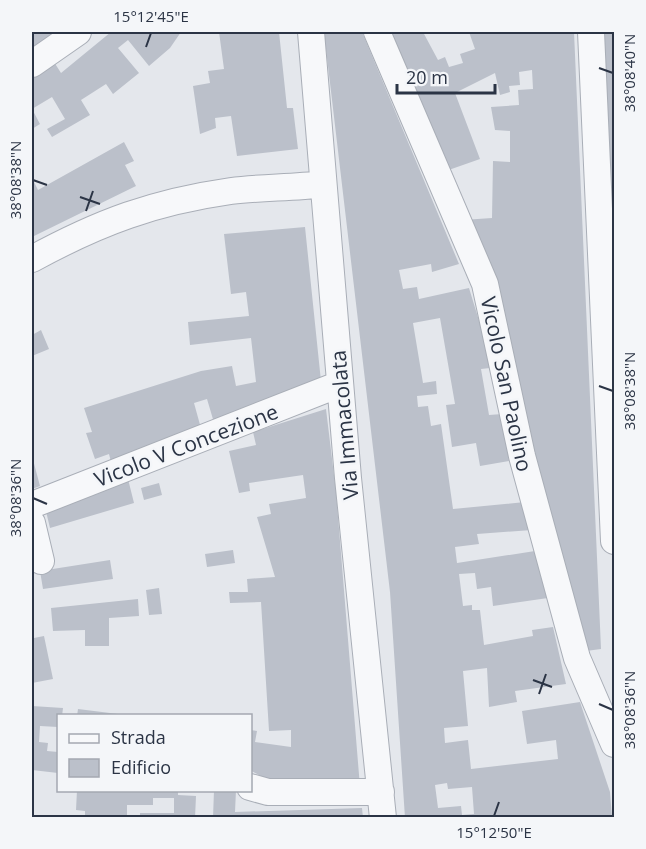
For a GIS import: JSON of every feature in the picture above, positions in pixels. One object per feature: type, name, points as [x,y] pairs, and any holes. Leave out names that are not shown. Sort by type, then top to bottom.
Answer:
[{"type":"street","points":[[32,64],[78,32]]},
{"type":"street","name":"Via Immacolata","points":[[311,32],[340,384],[383,818]]},
{"type":"street","name":"Vicolo San Paolino","points":[[377,32],[485,284],[522,456],[574,647],[615,744]]},
{"type":"street","points":[[591,32],[615,541]]},
{"type":"street","points":[[32,259],[77,234],[164,202],[233,191],[323,184]]},
{"type":"street","name":"Vicolo V Concezione","points":[[32,505],[340,384]]},
{"type":"street","points":[[32,523],[41,561]]},
{"type":"street","points":[[252,787],[268,792],[381,792]]},
{"type":"building","points":[[32,32],[58,32],[32,52]]},
{"type":"building","points":[[111,32],[181,32],[170,48],[149,66],[128,40],[118,48],[139,73],[113,94],[106,84],[81,100],[90,115],[52,137],[47,129],[65,119],[52,97],[32,109],[32,76],[54,62],[61,73]]},
{"type":"building","points":[[219,32],[279,32],[287,108],[293,108],[298,149],[237,156],[231,116],[215,118],[216,128],[200,134],[193,86],[210,83],[208,71],[224,69]]},
{"type":"building","points":[[324,32],[362,32],[459,264],[432,272],[431,264],[399,270],[403,289],[417,287],[419,299],[469,288],[488,350],[490,368],[481,369],[489,415],[502,414],[509,461],[480,466],[476,443],[452,447],[446,405],[455,404],[440,318],[413,323],[423,383],[436,381],[437,394],[417,396],[418,407],[428,406],[431,426],[441,424],[453,509],[525,502],[532,530],[477,534],[479,544],[455,547],[457,563],[535,551],[548,598],[493,606],[491,587],[477,589],[475,573],[459,574],[463,606],[472,605],[472,610],[480,610],[484,645],[533,636],[532,630],[553,627],[566,684],[515,691],[517,702],[489,707],[487,668],[463,671],[468,726],[444,728],[445,743],[468,740],[471,769],[558,759],[556,740],[527,744],[522,711],[580,702],[610,792],[612,818],[405,818],[390,592]],"holes":[[[447,783],[448,789],[472,787],[474,814],[462,815],[461,806],[438,808],[435,785]]]},
{"type":"building","points":[[386,32],[423,32],[438,60],[445,57],[449,67],[463,63],[460,54],[475,49],[469,32],[574,32],[601,649],[586,651],[463,220],[492,218],[493,161],[510,162],[510,131],[495,130],[491,107],[519,105],[518,90],[533,89],[532,70],[519,72],[520,85],[509,86],[510,92],[500,95],[495,73],[455,93],[480,159],[443,172]]},
{"type":"building","points":[[602,32],[614,32],[614,217],[613,217]]},
{"type":"building","points":[[32,109],[40,124],[32,129]]},
{"type":"building","points":[[124,142],[134,161],[125,165],[136,186],[32,237],[32,184],[34,182],[38,190]]},
{"type":"building","points":[[305,227],[322,391],[215,426],[207,399],[194,403],[202,432],[111,462],[109,454],[95,459],[86,433],[92,432],[84,408],[201,371],[232,366],[236,386],[256,382],[251,338],[190,345],[188,322],[249,316],[246,292],[231,294],[224,234]]},
{"type":"building","points":[[41,330],[49,349],[32,356],[32,335]]},
{"type":"building","points":[[326,409],[336,492],[360,787],[266,779],[252,771],[252,730],[257,731],[255,742],[291,747],[291,730],[269,731],[261,602],[230,603],[229,592],[248,592],[247,579],[275,577],[257,517],[271,514],[269,504],[306,498],[303,475],[249,483],[250,491],[239,493],[229,451],[256,445],[253,432]]},
{"type":"building","points":[[32,456],[40,486],[32,489]]},
{"type":"building","points":[[128,479],[134,503],[50,528],[44,503]]},
{"type":"building","points":[[159,483],[162,495],[144,500],[141,488]]},
{"type":"building","points":[[233,550],[235,563],[207,567],[205,554]]},
{"type":"building","points":[[110,560],[113,579],[43,589],[40,571]]},
{"type":"building","points":[[159,588],[162,614],[149,615],[146,590]]},
{"type":"building","points":[[138,599],[139,616],[109,618],[109,646],[85,646],[85,630],[53,631],[51,608]]},
{"type":"building","points":[[32,630],[34,638],[44,636],[53,679],[32,683]]},
{"type":"building","points":[[32,706],[63,708],[62,714],[57,714],[57,727],[40,726],[39,742],[48,743],[47,751],[57,752],[57,773],[32,770]]},
{"type":"building","points":[[78,709],[118,714],[77,714]]},
{"type":"building","points":[[77,792],[178,792],[178,795],[196,796],[195,818],[140,818],[140,813],[174,813],[174,798],[153,798],[153,805],[127,805],[127,818],[85,818],[85,811],[76,810]]},
{"type":"building","points":[[214,792],[236,792],[235,812],[362,808],[363,818],[213,818]]}]
